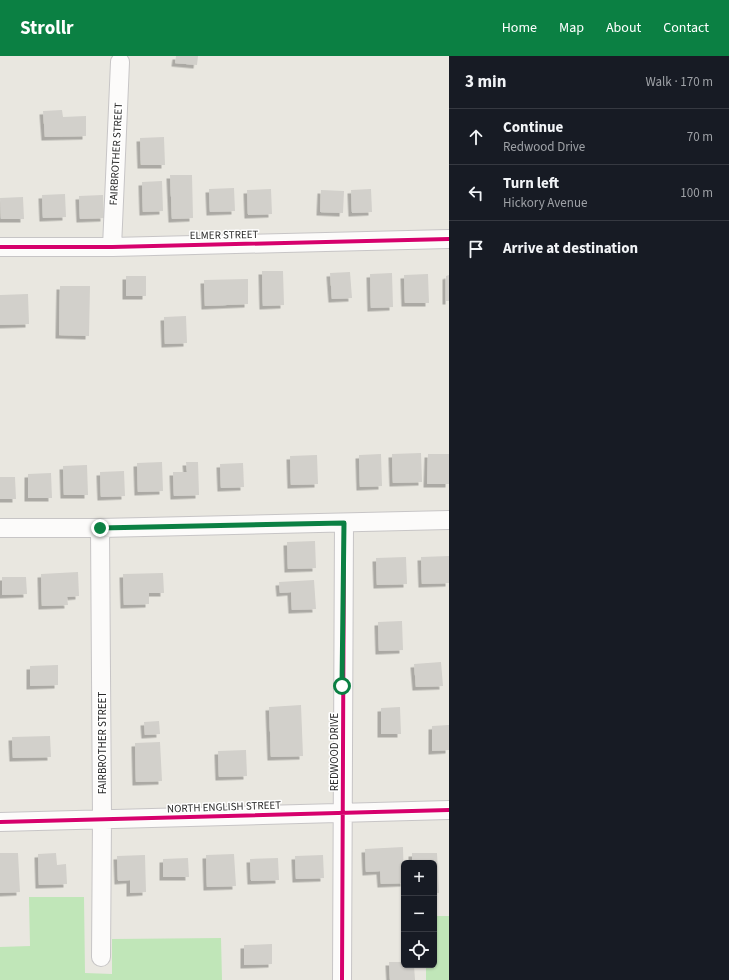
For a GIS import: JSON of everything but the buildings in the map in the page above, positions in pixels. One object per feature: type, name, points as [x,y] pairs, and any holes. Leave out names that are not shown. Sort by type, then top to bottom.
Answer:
[{"type":"street","name":"FAIRBROTHER STREET","points":[[112,247],[120,62]]},
{"type":"street","name":"ELMER STREET","points":[[0,247],[112,247],[449,239]]},
{"type":"street","points":[[0,528],[100,528],[449,520]]},
{"type":"street","name":"REDWOOD DRIVE","points":[[342,980],[344,523]]},
{"type":"street","name":"FAIRBROTHER STREET","points":[[100,528],[102,819],[101,958]]},
{"type":"street","name":"NORTH ENGLISH STREET","points":[[0,822],[449,810]]},
{"type":"green space","points":[[29,897],[84,897],[85,973],[112,974],[112,939],[221,938],[222,980],[0,980],[0,947],[30,946]]},
{"type":"green space","points":[[437,916],[449,916],[449,980],[426,980],[426,968],[437,968]]},
{"type":"cycle path","points":[[0,247],[112,247],[449,239]]},
{"type":"cycle path","points":[[342,980],[344,523]]},
{"type":"cycle path","points":[[0,822],[449,810]]},
{"type":"route","points":[[100,528],[344,523],[342,686]]}]
